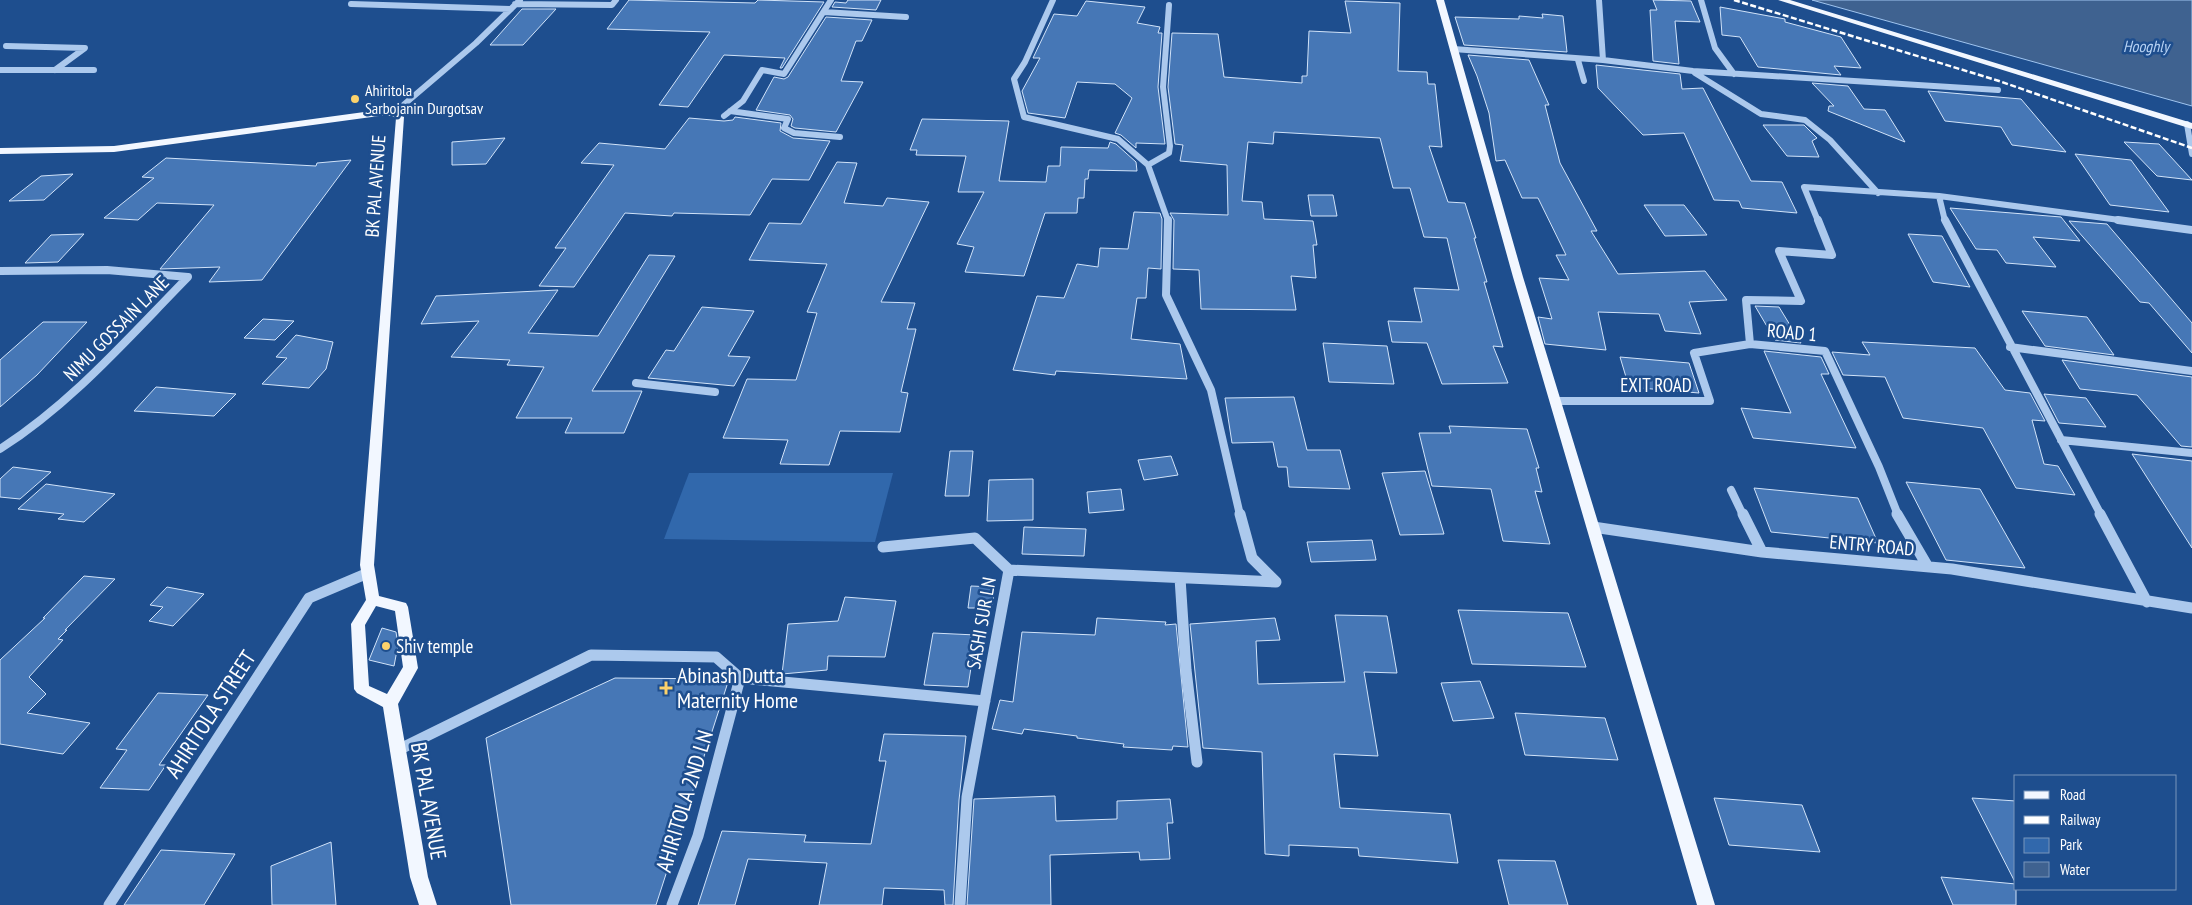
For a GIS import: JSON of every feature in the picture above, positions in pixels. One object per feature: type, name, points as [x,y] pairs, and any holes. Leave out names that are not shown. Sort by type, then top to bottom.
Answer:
[{"type":"main road","points":[[1440,0],[1593,527],[1706,905]]},
{"type":"main road","points":[[1782,0],[2189,125]]},
{"type":"main road","name":"BK PAL AVENUE","points":[[0,151],[114,149],[394,113],[400,117],[368,573],[373,600]]},
{"type":"main road","points":[[373,600],[401,607],[411,668],[390,703],[362,689],[358,624],[373,600]]},
{"type":"main road","name":"BK PAL AVENUE","points":[[390,703],[419,877],[428,905]]},
{"type":"street","points":[[351,4],[612,6],[616,0]]},
{"type":"street","points":[[724,116],[743,101],[762,70],[784,74],[831,0]]},
{"type":"street","points":[[1009,570],[1276,582],[1252,558],[1229,473],[1211,390],[1166,295],[1168,220],[1148,165],[1118,139],[1024,117],[1014,79],[1025,62],[1053,0]]},
{"type":"street","points":[[1599,0],[1603,60]]},
{"type":"street","points":[[1701,0],[1715,48],[1734,74]]},
{"type":"street","points":[[394,113],[476,43],[515,4]]},
{"type":"street","points":[[1148,165],[1168,153],[1172,140],[1164,101],[1163,54],[1169,5]]},
{"type":"street","points":[[824,12],[906,17]]},
{"type":"street","points":[[6,46],[85,48],[55,70]]},
{"type":"street","points":[[1453,50],[1578,60],[1603,60],[1693,71],[1998,90]]},
{"type":"street","points":[[1578,60],[1584,81]]},
{"type":"street","points":[[0,70],[94,70]]},
{"type":"street","points":[[1693,71],[1761,114],[1805,120],[1830,140],[1878,193]]},
{"type":"street","points":[[730,111],[788,119],[784,128],[794,133],[840,137]]},
{"type":"street","points":[[2189,125],[2192,154]]},
{"type":"street","name":"ROAD 1","points":[[1928,567],[1898,515],[1879,466],[1825,351],[1750,344],[1746,300],[1801,301],[1779,251],[1832,255],[1804,187],[1939,196],[2106,220],[2192,230]]},
{"type":"street","points":[[1939,196],[1944,219],[2147,602]]},
{"type":"street","name":"NIMU GOSSAIN LANE","points":[[0,271],[107,270],[188,277],[66,401],[33,428],[0,449]]},
{"type":"street","name":"EXIT ROAD","points":[[1556,401],[1710,401],[1694,353],[1750,344]]},
{"type":"street","points":[[2010,346],[2192,371]]},
{"type":"street","points":[[636,383],[716,392]]},
{"type":"street","points":[[2061,440],[2192,453]]},
{"type":"street","points":[[1731,490],[1762,552]]},
{"type":"street","name":"ENTRY ROAD","points":[[1593,527],[1762,552],[1952,569],[2192,608]]},
{"type":"street","name":"SASHI SUR LN","points":[[883,547],[975,538],[1009,570],[967,797],[965,853],[960,905]]},
{"type":"street","name":"AHIRITOLA STREET","points":[[108,905],[309,598],[368,573]]},
{"type":"street","points":[[1180,578],[1186,670],[1197,762]]},
{"type":"street","points":[[398,750],[591,655],[716,657],[740,678],[985,701]]},
{"type":"street","name":"AHIRITOLA 2ND LN","points":[[672,905],[698,836],[740,678]]},
{"type":"green space","points":[[689,473],[893,473],[875,542],[664,539]]},
{"type":"water","name":"Hooghly","points":[[1812,0],[2192,0],[2192,106]]},
{"type":"building","points":[[629,0],[755,3],[758,0],[824,2],[782,68],[780,68],[785,58],[724,55],[688,107],[659,105],[710,32],[607,29]]},
{"type":"building","points":[[848,0],[881,0],[876,10],[832,7],[835,2],[846,3]]},
{"type":"building","points":[[1653,0],[1691,1],[1700,22],[1675,21],[1679,64],[1653,61],[1650,10],[1657,10]]},
{"type":"building","points":[[1086,1],[1145,7],[1137,23],[1160,27],[1158,33],[1162,33],[1158,87],[1165,144],[1136,143],[1136,148],[1121,135],[1115,133],[1132,98],[1115,84],[1077,82],[1065,118],[1028,113],[1022,91],[1040,58],[1033,58],[1054,14],[1077,16]]},
{"type":"building","points":[[1345,1],[1400,3],[1398,71],[1427,72],[1428,84],[1435,84],[1442,147],[1429,146],[1448,202],[1465,203],[1487,282],[1484,282],[1503,347],[1493,346],[1508,383],[1442,384],[1427,343],[1392,342],[1388,321],[1422,322],[1414,288],[1459,290],[1447,238],[1424,237],[1410,188],[1393,188],[1380,138],[1274,132],[1273,144],[1248,142],[1242,201],[1262,202],[1264,219],[1313,221],[1317,245],[1313,245],[1316,278],[1291,276],[1296,310],[1201,309],[1199,270],[1173,269],[1174,220],[1170,213],[1228,215],[1227,165],[1180,161],[1183,145],[1175,144],[1168,87],[1172,33],[1218,34],[1224,77],[1302,83],[1302,76],[1307,76],[1309,31],[1351,33]]},
{"type":"building","points":[[1720,7],[1785,19],[1785,22],[1841,37],[1861,68],[1834,66],[1841,75],[1758,67],[1740,37],[1722,35]]},
{"type":"building","points":[[522,9],[556,9],[523,45],[490,45]]},
{"type":"building","points":[[1542,14],[1563,16],[1567,52],[1464,45],[1455,17],[1519,19],[1519,16],[1543,18]]},
{"type":"building","points":[[826,17],[872,20],[862,41],[856,41],[841,81],[863,82],[836,132],[795,128],[791,126],[793,119],[790,115],[756,110],[774,77],[784,79],[788,77]]},
{"type":"building","points":[[1468,55],[1529,60],[1549,105],[1545,105],[1560,163],[1597,231],[1591,231],[1618,274],[1705,271],[1727,300],[1689,302],[1701,334],[1665,331],[1659,314],[1598,312],[1606,350],[1545,344],[1538,317],[1552,319],[1539,278],[1569,280],[1556,255],[1566,255],[1538,198],[1522,198],[1505,160],[1496,161],[1489,113]]},
{"type":"building","points":[[1596,65],[1680,74],[1682,89],[1703,88],[1751,181],[1782,182],[1797,213],[1742,208],[1739,201],[1714,200],[1684,133],[1643,135],[1598,88]]},
{"type":"building","points":[[1812,83],[1848,86],[1864,109],[1885,110],[1905,142],[1828,111],[1829,106],[1834,106]]},
{"type":"building","points":[[1928,91],[2021,99],[2066,152],[2012,145],[2001,127],[1945,121]]},
{"type":"building","points":[[735,117],[781,123],[780,131],[793,138],[830,141],[809,180],[772,179],[750,215],[674,213],[672,216],[625,213],[574,287],[539,286],[566,248],[555,248],[614,165],[581,163],[599,143],[665,149],[689,118],[724,121],[733,120]]},
{"type":"building","points":[[922,119],[1009,121],[999,181],[1046,182],[1048,166],[1060,166],[1061,147],[1108,148],[1110,142],[1116,144],[1136,162],[1137,171],[1089,170],[1088,179],[1085,179],[1084,198],[1078,198],[1077,213],[1045,213],[1024,276],[965,272],[974,247],[957,244],[984,192],[958,192],[966,156],[916,155],[917,150],[910,150]]},
{"type":"building","points":[[1763,125],[1804,125],[1817,138],[1812,141],[1819,157],[1787,156]]},
{"type":"building","points":[[505,138],[486,164],[452,165],[452,142]]},
{"type":"building","points":[[2124,142],[2159,144],[2192,180],[2157,176]]},
{"type":"building","points":[[2075,154],[2131,160],[2169,212],[2110,205]]},
{"type":"building","points":[[166,158],[316,166],[317,163],[351,160],[262,280],[209,282],[220,267],[160,269],[214,205],[157,203],[138,220],[104,218],[154,178],[142,177]]},
{"type":"building","points":[[837,162],[857,163],[844,203],[883,206],[887,198],[929,202],[881,302],[915,303],[907,329],[916,329],[901,392],[908,393],[900,432],[840,431],[829,465],[780,464],[788,440],[723,438],[747,379],[796,380],[817,313],[807,312],[827,264],[749,260],[769,223],[801,224]]},
{"type":"building","points":[[73,174],[44,200],[9,201],[41,176]]},
{"type":"building","points":[[1308,195],[1333,195],[1337,216],[1311,216]]},
{"type":"building","points":[[1644,205],[1684,205],[1707,235],[1665,236]]},
{"type":"building","points":[[1950,208],[2061,217],[2080,241],[2033,237],[2056,267],[2006,263],[1997,250],[1976,249]]},
{"type":"building","points":[[1134,212],[1160,213],[1162,219],[1161,269],[1148,268],[1146,298],[1137,298],[1131,339],[1180,344],[1187,379],[1056,371],[1055,375],[1013,370],[1037,296],[1064,298],[1077,264],[1098,267],[1100,248],[1128,249]]},
{"type":"building","points":[[2069,221],[2107,224],[2192,323],[2192,353],[2149,303],[2140,302]]},
{"type":"building","points":[[84,234],[58,262],[25,263],[51,235]]},
{"type":"building","points":[[1908,234],[1942,236],[1970,287],[1933,282]]},
{"type":"building","points":[[649,255],[675,256],[592,391],[642,391],[624,433],[565,433],[572,418],[516,418],[544,367],[507,365],[510,360],[451,357],[479,321],[421,324],[436,296],[558,290],[528,333],[598,336]]},
{"type":"building","points":[[1755,306],[1779,307],[1801,343],[1775,340]]},
{"type":"building","points":[[702,307],[754,311],[728,356],[750,357],[734,386],[648,378],[666,350],[674,351]]},
{"type":"building","points":[[2022,311],[2087,317],[2114,355],[2045,346]]},
{"type":"building","points":[[263,319],[294,321],[275,340],[244,338]]},
{"type":"building","points":[[43,322],[87,322],[37,375],[0,407],[0,360]]},
{"type":"building","points":[[296,335],[333,342],[326,369],[309,388],[262,384],[287,358],[276,357]]},
{"type":"building","points":[[1862,342],[1975,348],[2005,390],[2030,393],[2045,421],[2032,420],[2044,464],[2058,466],[2075,495],[2016,488],[1983,428],[1903,418],[1885,377],[1843,375],[1832,352],[1870,355]]},
{"type":"building","points":[[1323,343],[1387,346],[1394,384],[1329,382]]},
{"type":"building","points":[[1764,351],[1821,357],[1829,374],[1821,374],[1856,448],[1753,438],[1741,408],[1791,413]]},
{"type":"building","points":[[1620,357],[1689,363],[1699,393],[1629,387]]},
{"type":"building","points":[[2062,360],[2192,377],[2192,447],[2181,446],[2137,395],[2080,389]]},
{"type":"building","points":[[156,387],[236,394],[214,416],[134,411]]},
{"type":"building","points":[[2044,394],[2086,398],[2106,427],[2059,423]]},
{"type":"building","points":[[1294,397],[1307,450],[1340,450],[1350,489],[1289,487],[1287,467],[1278,467],[1273,442],[1232,443],[1225,398]]},
{"type":"building","points":[[1449,426],[1527,429],[1539,468],[1536,468],[1542,492],[1535,491],[1550,544],[1503,541],[1491,489],[1432,486],[1419,433],[1451,433]]},
{"type":"building","points":[[950,451],[973,451],[969,496],[945,496]]},
{"type":"building","points":[[2132,454],[2192,461],[2192,548]]},
{"type":"building","points":[[1171,456],[1178,475],[1144,480],[1138,460]]},
{"type":"building","points":[[13,467],[51,472],[20,499],[0,497],[0,479]]},
{"type":"building","points":[[1425,471],[1444,534],[1400,535],[1382,473]]},
{"type":"building","points":[[1033,479],[1033,520],[987,521],[989,480]]},
{"type":"building","points":[[1906,482],[1980,489],[2025,568],[1946,560]]},
{"type":"building","points":[[46,484],[115,494],[84,522],[58,519],[64,514],[18,509]]},
{"type":"building","points":[[1754,488],[1858,498],[1878,543],[1771,532]]},
{"type":"building","points":[[1121,489],[1124,510],[1089,513],[1087,492]]},
{"type":"building","points":[[1024,527],[1086,529],[1084,556],[1022,554]]},
{"type":"building","points":[[1372,540],[1376,560],[1311,562],[1307,542]]},
{"type":"building","points":[[84,576],[115,579],[65,630],[67,630],[58,639],[63,640],[29,677],[46,694],[27,713],[90,723],[63,754],[0,744],[0,660],[45,618],[43,618]]},
{"type":"building","points":[[971,586],[995,587],[992,608],[968,608]]},
{"type":"building","points":[[167,587],[204,594],[173,626],[149,621],[163,607],[150,605]]},
{"type":"building","points":[[845,597],[896,601],[885,657],[828,656],[827,670],[782,674],[788,624],[838,621]]},
{"type":"building","points":[[1458,610],[1568,613],[1586,667],[1472,664]]},
{"type":"building","points":[[1335,615],[1387,616],[1397,673],[1364,672],[1378,756],[1334,754],[1340,808],[1450,814],[1458,863],[1359,856],[1358,848],[1289,845],[1289,856],[1265,854],[1262,752],[1203,748],[1190,624],[1275,618],[1280,640],[1256,641],[1258,684],[1345,682]]},
{"type":"building","points":[[1097,618],[1166,622],[1165,625],[1176,624],[1188,747],[1173,746],[1172,750],[1123,747],[1124,744],[1077,738],[1077,736],[1024,729],[1022,734],[992,729],[1000,700],[1013,702],[1022,632],[1095,635]]},
{"type":"building","name":"Shiv temple","points":[[382,628],[396,632],[398,645],[394,666],[369,660]]},
{"type":"building","points":[[933,633],[976,635],[968,687],[924,685]]},
{"type":"building","points":[[615,678],[729,679],[656,905],[511,905],[486,738]]},
{"type":"building","points":[[1480,681],[1494,718],[1453,721],[1441,683]]},
{"type":"building","points":[[158,693],[208,695],[159,765],[166,765],[149,790],[100,788],[127,750],[116,749]]},
{"type":"building","points":[[1515,713],[1605,718],[1618,760],[1525,755]]},
{"type":"building","points":[[884,734],[966,736],[959,800],[953,905],[945,905],[944,890],[884,888],[882,905],[819,905],[827,863],[748,859],[735,905],[698,905],[722,831],[806,835],[804,842],[871,844],[886,761],[879,761]]},
{"type":"building","points":[[1055,796],[1056,821],[1117,819],[1117,801],[1170,799],[1173,823],[1167,823],[1170,859],[1140,860],[1139,852],[1050,855],[1051,905],[967,905],[974,799]]},
{"type":"building","points":[[1714,798],[1802,805],[1820,852],[1729,845]]},
{"type":"building","points":[[1972,798],[2014,801],[2014,880]]},
{"type":"building","points":[[331,842],[336,905],[272,905],[271,866]]},
{"type":"building","points":[[161,850],[235,854],[204,905],[124,905]]},
{"type":"building","points":[[1498,860],[1555,861],[1568,905],[1509,905]]},
{"type":"building","points":[[1941,877],[2014,884],[2016,905],[1953,905]]},
{"type":"railway","points":[[1734,0],[1999,81],[2192,148]]},
{"type":"place","name":"Ahiritola Sarbojanin Durgotsav","points":[[355,99]]},
{"type":"place","name":"Shiv temple","points":[[386,646]]},
{"type":"place","name":"Abinash Dutta Maternity Home","points":[[666,688]]}]
